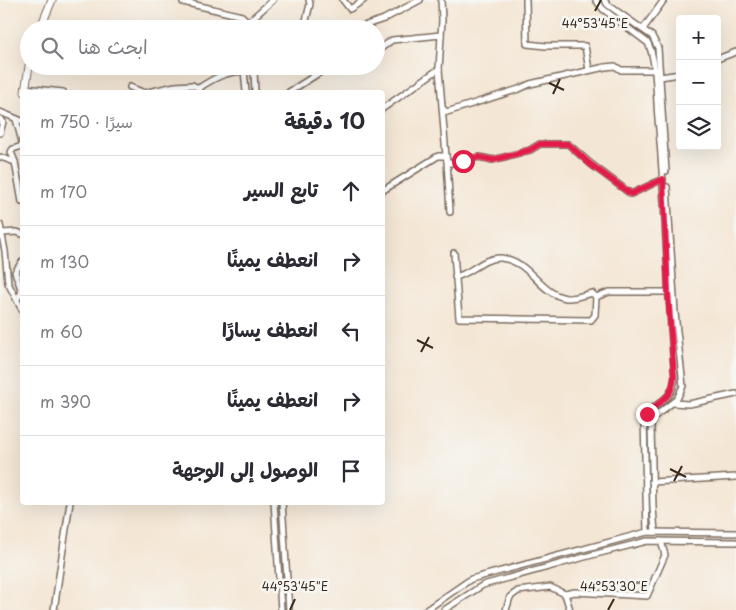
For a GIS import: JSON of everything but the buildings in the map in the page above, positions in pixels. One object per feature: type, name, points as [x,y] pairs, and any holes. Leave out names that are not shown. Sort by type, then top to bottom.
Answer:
[{"type":"street","points":[[44,20],[52,0]]},
{"type":"street","points":[[250,20],[273,0]]},
{"type":"street","points":[[306,20],[310,4],[309,0]]},
{"type":"street","points":[[343,0],[350,9],[364,0]]},
{"type":"street","points":[[384,20],[420,0]]},
{"type":"street","points":[[441,0],[439,70],[450,212]]},
{"type":"street","points":[[526,0],[527,44],[585,46],[589,70]]},
{"type":"street","points":[[596,0],[603,9],[648,43],[652,50],[654,70],[663,179],[674,377],[672,391],[647,414],[644,420],[647,532]]},
{"type":"street","points":[[604,0],[608,5],[652,36],[656,42],[660,78],[675,313],[682,386],[677,399],[659,413],[651,425],[655,532]]},
{"type":"street","points":[[643,29],[664,0]]},
{"type":"street","points":[[183,2],[242,16],[246,20]]},
{"type":"street","points":[[385,45],[392,40],[441,35]]},
{"type":"street","points":[[721,58],[736,52]]},
{"type":"street","points":[[443,109],[447,112],[530,84],[589,70],[615,66],[622,70],[654,70]]},
{"type":"street","points":[[385,107],[439,70]]},
{"type":"street","points":[[25,90],[28,75]]},
{"type":"street","points":[[157,90],[192,85],[200,90],[213,78],[223,75]]},
{"type":"street","points":[[246,90],[249,75]]},
{"type":"street","points":[[251,75],[254,90]]},
{"type":"street","points":[[292,90],[316,75]]},
{"type":"street","points":[[660,78],[676,75]]},
{"type":"street","points":[[130,87],[137,90]]},
{"type":"street","points":[[0,112],[20,120]]},
{"type":"street","points":[[16,118],[20,135]]},
{"type":"street","points":[[0,120],[3,122],[0,133]]},
{"type":"street","points":[[385,189],[438,156],[447,158],[451,162],[479,157],[493,160],[530,150],[540,144],[568,144],[590,164],[631,194],[663,179]]},
{"type":"street","points":[[20,145],[11,150],[20,191]]},
{"type":"street","points":[[0,158],[15,162]]},
{"type":"street","points":[[0,225],[8,283],[20,306]]},
{"type":"street","points":[[2,233],[20,233]]},
{"type":"street","points":[[454,253],[459,318],[591,320],[595,315],[596,297]]},
{"type":"street","points":[[455,277],[462,276],[490,259],[499,258],[511,260],[524,266],[551,292],[567,298],[592,293],[596,297]]},
{"type":"street","points":[[20,265],[15,272],[20,286]]},
{"type":"street","points":[[596,297],[609,292],[668,292]]},
{"type":"street","points":[[16,299],[20,294]]},
{"type":"street","points":[[673,403],[689,404],[736,394]]},
{"type":"street","points":[[652,482],[736,477]]},
{"type":"street","points":[[54,610],[70,505]]},
{"type":"street","points":[[274,505],[281,610]]},
{"type":"street","points":[[282,505],[289,610]]},
{"type":"street","points":[[426,610],[471,579],[647,532],[736,533]]},
{"type":"street","points":[[444,610],[483,585],[647,541],[736,542]]},
{"type":"street","points":[[506,610],[510,597],[518,592],[550,587],[565,594],[575,592],[647,596],[665,554],[661,541]]},
{"type":"street","points":[[565,594],[570,610]]},
{"type":"route","points":[[463,161],[479,157],[493,160],[530,150],[540,144],[568,144],[590,164],[631,194],[663,179],[674,385],[667,397],[647,414]]}]
